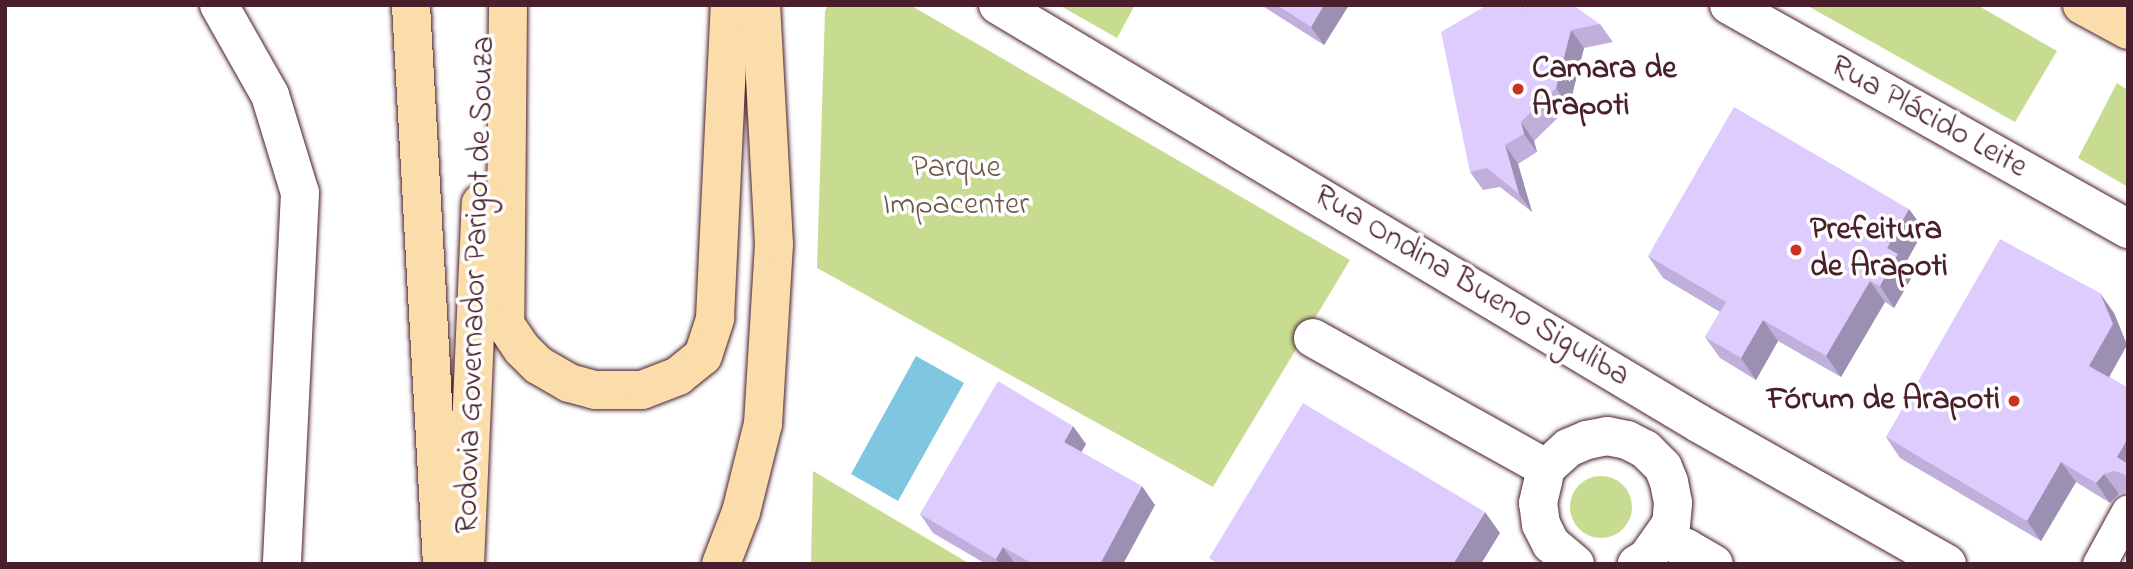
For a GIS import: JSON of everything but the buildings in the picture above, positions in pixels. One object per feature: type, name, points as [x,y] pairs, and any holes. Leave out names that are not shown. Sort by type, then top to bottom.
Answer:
[{"type":"main road","points":[[411,5],[442,564]]},
{"type":"main road","name":"Rodovia Governador Parigot de Souza","points":[[465,564],[489,5]]},
{"type":"main road","points":[[508,5],[505,324],[522,349],[538,365],[569,383],[595,390],[642,390],[678,376],[703,356],[715,318],[730,5]]},
{"type":"main road","points":[[721,564],[741,512],[763,424],[774,244],[761,5]]},
{"type":"main road","points":[[2082,5],[2128,30]]},
{"type":"street","points":[[219,5],[270,95],[300,193],[282,564]]},
{"type":"street","name":"Rua Ondina Bueno Siguliba","points":[[998,5],[1698,423],[1947,564]]},
{"type":"street","name":"Rua Plácido Leite","points":[[1729,5],[2128,229]]},
{"type":"street","points":[[1312,338],[1546,468]]},
{"type":"street","points":[[1607,436],[1625,378]]},
{"type":"street","points":[[1662,467],[1698,423]]},
{"type":"street","points":[[1576,564],[1551,544],[1541,524],[1538,503],[1546,468],[1568,448],[1607,436],[1627,440],[1645,449],[1662,467],[1674,503],[1671,524],[1650,551]]},
{"type":"street","points":[[2099,564],[2128,511]]},
{"type":"street","points":[[1650,551],[1686,548],[1714,564]]},
{"type":"green space","name":"Parque Impacenter","points":[[828,5],[910,5],[1350,260],[1213,487],[817,268],[825,11]]},
{"type":"green space","points":[[1059,5],[1135,5],[1117,38]]},
{"type":"green space","points":[[1806,5],[1977,5],[2057,51],[2015,122]]},
{"type":"green space","points":[[2117,83],[2128,90],[2128,187],[2078,158]]},
{"type":"green space","points":[[813,471],[970,564],[811,564]]},
{"type":"green space","points":[[1601,476],[1623,485],[1632,507],[1623,529],[1601,538],[1579,529],[1570,507],[1579,485]]},
{"type":"water","points":[[916,356],[964,383],[898,501],[851,474]]},
{"type":"place","name":"Camara de Arapoti","points":[[1518,89]]},
{"type":"place","name":"Prefeitura de Arapoti","points":[[1796,250]]},
{"type":"place","name":"Fórum de Arapoti","points":[[2014,401]]}]
